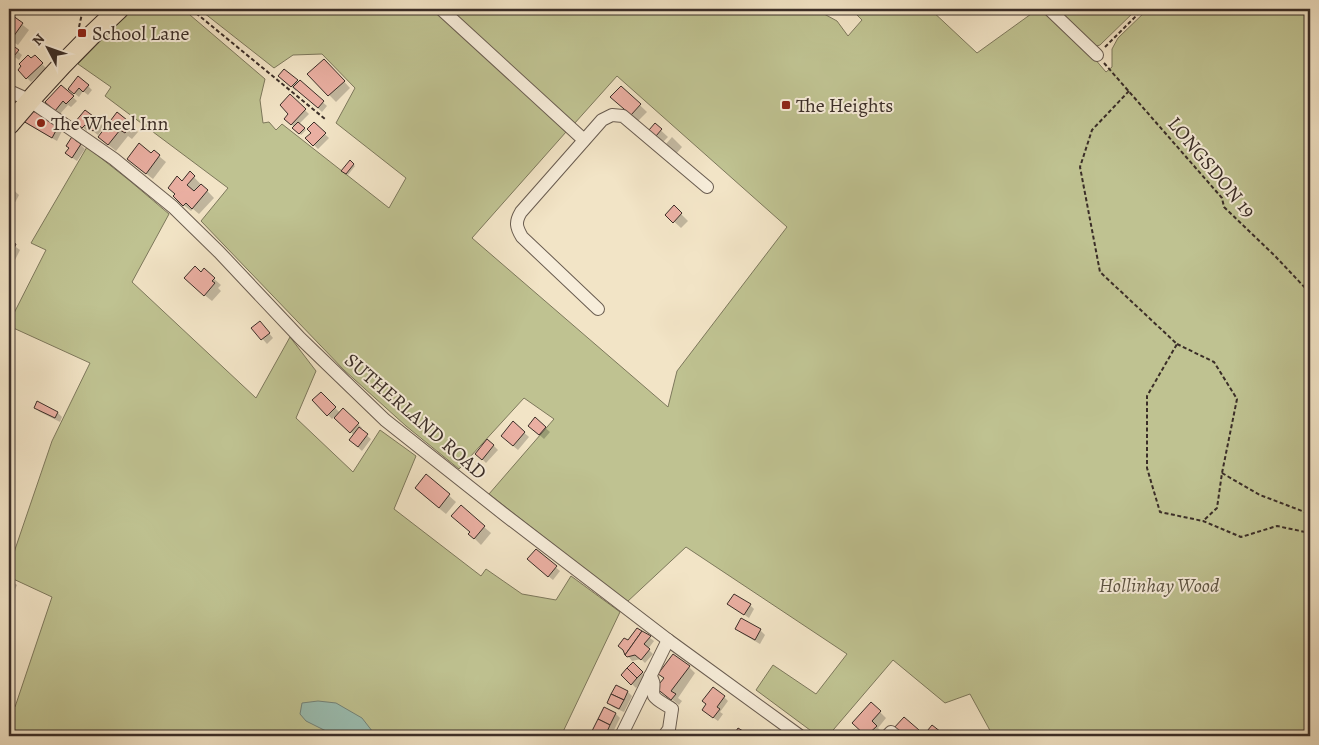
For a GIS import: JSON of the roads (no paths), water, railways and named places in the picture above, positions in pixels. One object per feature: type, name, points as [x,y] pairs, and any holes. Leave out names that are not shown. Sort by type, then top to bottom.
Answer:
[{"type":"highway","points":[[9,125],[29,100],[72,54],[119,9]]},
{"type":"street","points":[[441,9],[584,140]]},
{"type":"street","points":[[1049,9],[1097,55]]},
{"type":"street","points":[[9,91],[29,100]]},
{"type":"street","name":"SUTHERLAND ROAD","points":[[29,100],[114,159],[173,207],[220,252],[300,338],[385,420],[504,515],[668,640],[800,736]]},
{"type":"street","points":[[598,309],[522,237],[517,229],[516,220],[584,140],[602,120],[612,115],[622,116],[707,187]]},
{"type":"street","points":[[620,736],[668,640]]},
{"type":"street","points":[[650,676],[654,682],[653,694],[672,709],[668,729],[664,736]]},
{"type":"street","points":[[887,736],[891,732],[896,736]]},
{"type":"water","points":[[318,701],[336,703],[362,718],[376,736],[336,736],[306,721],[300,714],[302,703]]},
{"type":"place","name":"School Lane","points":[[82,33]]},
{"type":"place","name":"The Heights","points":[[786,105]]},
{"type":"place","name":"The Wheel Inn","points":[[41,123]]},
{"type":"park label","name":"Hollinhay Wood","points":[[1159,585]]}]
